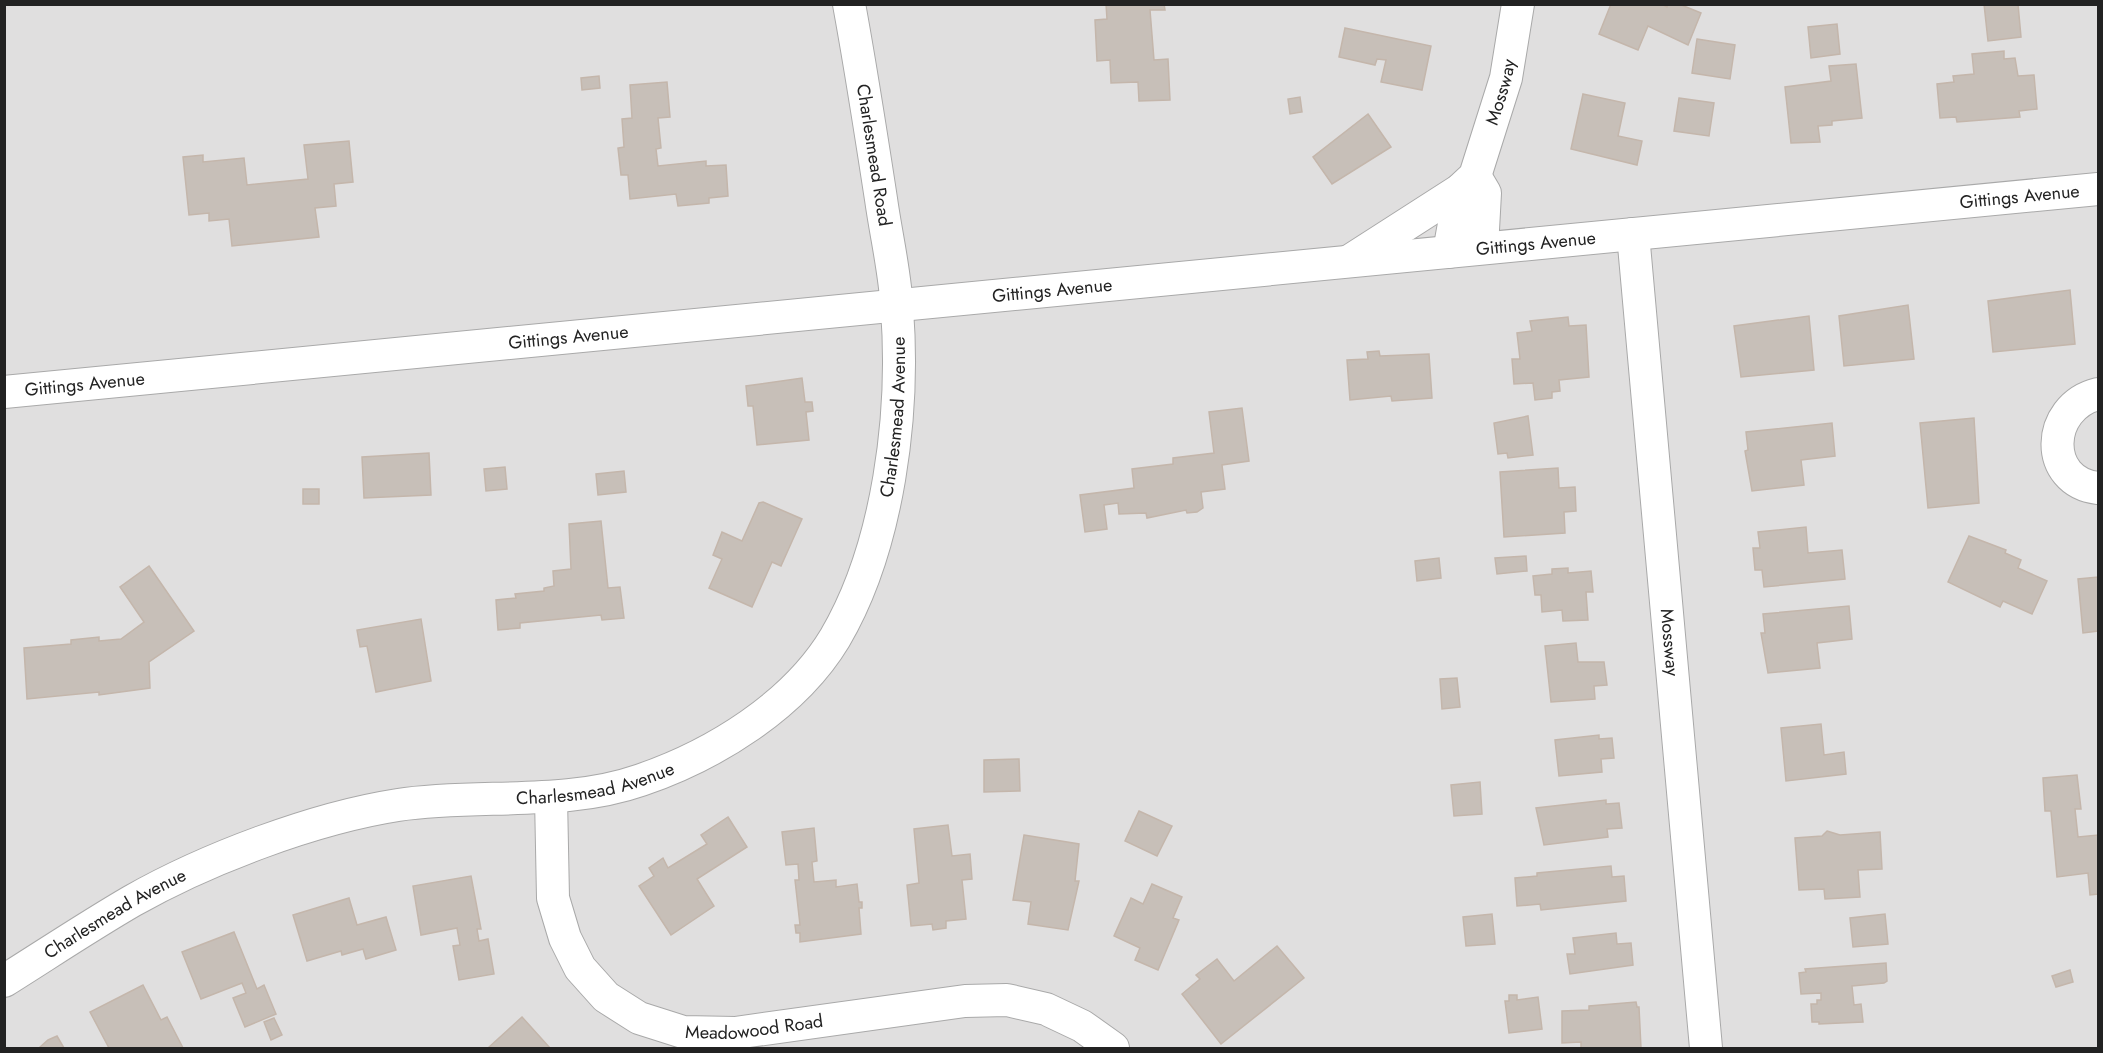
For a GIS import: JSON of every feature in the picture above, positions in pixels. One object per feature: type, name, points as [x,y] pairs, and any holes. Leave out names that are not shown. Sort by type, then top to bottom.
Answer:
[{"type":"street","name":"Charlesmead Road","points":[[849,4],[897,305]]},
{"type":"street","name":"Mossway","points":[[1449,252],[1468,183],[1506,78],[1518,4]]},
{"type":"street","points":[[1348,262],[1468,183],[1485,194],[1482,248]]},
{"type":"street","name":"Gittings Avenue","points":[[4,392],[2098,189]]},
{"type":"street","name":"Mossway","points":[[1634,234],[1706,1048]]},
{"type":"street","name":"Charlesmead Avenue","points":[[4,981],[134,900],[231,856],[304,829],[404,804],[457,798],[551,797],[597,791],[639,781],[686,762],[730,738],[761,717],[799,684],[834,640],[857,594],[886,494],[896,414],[899,358],[897,305]]},
{"type":"street","points":[[2098,394],[2085,397],[2062,418],[2057,447],[2063,465],[2075,479],[2098,488]]},
{"type":"street","name":"Meadowood Road","points":[[551,797],[553,898],[565,938],[580,968],[606,996],[639,1018],[682,1032],[735,1033],[965,1001],[1007,1000],[1046,1009],[1083,1026],[1113,1048]]},
{"type":"shaded area","points":[[5,5],[2098,5],[2098,1048],[5,1048]]},
{"type":"building","points":[[1106,4],[1164,4],[1165,10],[1150,10],[1154,60],[1168,59],[1170,100],[1139,101],[1138,82],[1111,83],[1110,60],[1097,61],[1095,20],[1107,19]]},
{"type":"building","points":[[1611,4],[1661,4],[1667,7],[1668,4],[1679,4],[1701,13],[1688,45],[1648,26],[1638,50],[1599,34]]},
{"type":"building","points":[[1984,4],[2018,4],[2021,37],[1988,41]]},
{"type":"building","points":[[1837,24],[1840,54],[1811,58],[1808,27]]},
{"type":"building","points":[[1345,28],[1431,46],[1422,90],[1381,82],[1386,60],[1377,59],[1375,65],[1339,57]]},
{"type":"building","points":[[1697,39],[1735,45],[1730,79],[1692,73]]},
{"type":"building","points":[[2004,51],[2004,59],[2015,58],[2018,76],[2034,75],[2037,109],[2019,111],[2020,117],[1957,122],[1956,117],[1940,118],[1937,84],[1954,82],[1953,76],[1974,74],[1972,54]]},
{"type":"building","points":[[1856,64],[1862,118],[1832,121],[1832,125],[1818,126],[1820,142],[1791,143],[1785,87],[1831,81],[1829,66]]},
{"type":"building","points":[[599,76],[600,88],[582,90],[581,78]]},
{"type":"building","points":[[667,82],[670,117],[658,118],[661,148],[656,149],[658,166],[706,161],[706,166],[726,165],[728,196],[709,198],[709,203],[678,206],[676,194],[630,199],[628,175],[621,175],[618,148],[624,147],[622,119],[632,118],[630,85]]},
{"type":"building","points":[[1583,94],[1625,103],[1618,136],[1642,141],[1637,165],[1571,149]]},
{"type":"building","points":[[1300,97],[1302,112],[1290,114],[1288,99]]},
{"type":"building","points":[[1679,98],[1714,103],[1709,136],[1674,131]]},
{"type":"building","points":[[1368,114],[1391,147],[1332,184],[1313,157]]},
{"type":"building","points":[[349,141],[353,182],[334,184],[336,206],[315,208],[319,237],[232,246],[229,219],[209,221],[209,213],[189,215],[183,157],[203,155],[203,162],[244,158],[247,185],[308,179],[304,145]]},
{"type":"building","points":[[2070,290],[2075,344],[1993,352],[1988,301]]},
{"type":"building","points":[[1908,305],[1914,359],[1844,366],[1839,316]]},
{"type":"building","points":[[1809,316],[1814,370],[1741,377],[1734,326]]},
{"type":"building","points":[[1568,317],[1569,326],[1586,325],[1589,377],[1559,380],[1560,391],[1552,392],[1552,398],[1535,400],[1533,383],[1514,384],[1512,359],[1520,359],[1517,333],[1532,331],[1530,321]]},
{"type":"building","points":[[1379,351],[1380,356],[1429,354],[1432,398],[1392,401],[1391,396],[1350,400],[1347,360],[1368,359],[1367,352]]},
{"type":"building","points":[[802,378],[805,402],[812,402],[813,411],[806,412],[809,440],[757,445],[753,406],[748,406],[746,386]]},
{"type":"building","points":[[1242,408],[1249,461],[1222,465],[1225,489],[1201,492],[1203,508],[1197,512],[1187,513],[1186,510],[1147,518],[1146,513],[1119,514],[1118,503],[1104,505],[1107,529],[1085,532],[1080,495],[1134,488],[1132,469],[1173,464],[1173,458],[1214,453],[1209,412]]},
{"type":"building","points":[[1528,416],[1533,455],[1508,458],[1507,453],[1498,454],[1494,423]]},
{"type":"building","points":[[1974,418],[1979,503],[1928,508],[1920,423]]},
{"type":"building","points":[[1832,423],[1835,456],[1801,460],[1804,485],[1752,491],[1745,451],[1748,450],[1746,432]]},
{"type":"building","points":[[429,453],[431,495],[364,498],[362,457]]},
{"type":"building","points":[[505,467],[507,489],[486,491],[484,469]]},
{"type":"building","points":[[1558,468],[1559,488],[1575,487],[1576,511],[1564,512],[1565,533],[1504,537],[1500,472]]},
{"type":"building","points":[[624,471],[626,492],[598,495],[596,474]]},
{"type":"building","points":[[303,489],[319,489],[319,504],[303,504]]},
{"type":"building","points":[[763,502],[802,519],[781,566],[772,562],[752,607],[709,588],[722,559],[713,555],[722,532],[742,541],[759,503]]},
{"type":"building","points":[[601,521],[608,588],[620,587],[624,618],[602,620],[601,615],[520,623],[520,628],[498,630],[496,600],[516,598],[515,594],[544,591],[544,588],[554,586],[553,571],[571,569],[569,524]]},
{"type":"building","points":[[1806,527],[1808,553],[1842,550],[1845,579],[1764,587],[1762,570],[1755,570],[1753,548],[1760,548],[1758,532]]},
{"type":"building","points":[[1969,536],[2006,550],[2005,553],[2021,560],[2018,568],[2047,581],[2032,614],[2003,601],[2000,607],[1948,582]]},
{"type":"building","points":[[1526,556],[1527,571],[1497,574],[1495,558]]},
{"type":"building","points":[[1439,558],[1441,578],[1417,581],[1415,561]]},
{"type":"building","points":[[149,566],[194,631],[149,662],[150,688],[99,695],[99,692],[27,699],[24,648],[71,644],[71,640],[99,637],[99,641],[121,639],[144,622],[120,587]]},
{"type":"building","points":[[1568,568],[1568,573],[1591,571],[1593,592],[1586,592],[1588,620],[1563,621],[1562,610],[1542,612],[1541,595],[1535,595],[1533,576],[1552,574],[1552,569]]},
{"type":"building","points":[[2098,577],[2098,631],[2083,633],[2078,579]]},
{"type":"building","points":[[1849,606],[1852,639],[1817,643],[1820,668],[1768,673],[1761,633],[1765,633],[1763,614]]},
{"type":"building","points":[[421,619],[431,681],[376,692],[367,646],[360,647],[357,630]]},
{"type":"building","points":[[1576,643],[1578,662],[1604,662],[1607,685],[1594,686],[1595,699],[1551,702],[1545,646]]},
{"type":"building","points":[[1457,678],[1460,707],[1442,709],[1440,679]]},
{"type":"building","points":[[1821,724],[1824,755],[1844,752],[1846,774],[1786,781],[1781,728]]},
{"type":"building","points":[[1599,735],[1599,739],[1612,738],[1614,758],[1601,759],[1602,772],[1559,776],[1555,740]]},
{"type":"building","points":[[1019,759],[1020,791],[984,792],[984,760]]},
{"type":"building","points":[[2077,775],[2081,809],[2075,809],[2078,837],[2098,835],[2098,894],[2090,895],[2088,873],[2057,877],[2051,811],[2045,811],[2043,778]]},
{"type":"building","points":[[1480,782],[1482,814],[1454,816],[1451,785]]},
{"type":"building","points":[[1606,800],[1606,804],[1619,803],[1622,828],[1607,829],[1608,837],[1544,845],[1536,808]]},
{"type":"building","points":[[1139,811],[1172,826],[1157,856],[1125,841]]},
{"type":"building","points":[[728,817],[747,847],[697,879],[714,906],[671,935],[639,886],[654,876],[649,868],[663,858],[668,868],[707,844],[701,835]]},
{"type":"building","points":[[948,825],[952,856],[970,854],[972,879],[962,880],[966,919],[946,921],[946,928],[933,930],[932,924],[911,926],[907,885],[919,883],[914,829]]},
{"type":"building","points":[[814,828],[817,861],[812,862],[814,882],[836,880],[836,887],[857,884],[859,902],[862,902],[862,908],[859,908],[861,934],[800,942],[800,933],[796,933],[795,925],[800,925],[795,880],[799,880],[798,864],[786,865],[782,832]]},
{"type":"building","points":[[1827,831],[1840,835],[1880,832],[1882,869],[1858,870],[1860,897],[1825,899],[1824,889],[1799,890],[1795,838],[1822,836]]},
{"type":"building","points":[[1024,835],[1079,844],[1075,881],[1079,881],[1068,930],[1028,924],[1031,902],[1013,900]]},
{"type":"building","points":[[1611,866],[1612,877],[1624,876],[1626,901],[1541,910],[1540,904],[1517,906],[1515,878],[1537,876],[1537,873]]},
{"type":"building","points":[[471,876],[481,929],[477,929],[479,941],[488,939],[494,974],[459,980],[453,946],[460,945],[457,928],[421,935],[413,886]]},
{"type":"building","points":[[1152,884],[1182,897],[1173,918],[1179,920],[1158,970],[1135,960],[1140,948],[1114,936],[1131,898],[1143,904]]},
{"type":"building","points":[[349,898],[357,925],[386,917],[396,950],[366,959],[363,949],[342,955],[341,951],[307,961],[293,915]]},
{"type":"building","points":[[1492,914],[1495,944],[1466,946],[1463,917]]},
{"type":"building","points":[[1885,914],[1888,944],[1853,947],[1850,918]]},
{"type":"building","points":[[234,932],[257,989],[264,985],[276,1014],[245,1027],[233,998],[246,993],[242,983],[201,999],[182,952]]},
{"type":"building","points":[[1616,933],[1617,944],[1631,943],[1633,965],[1570,974],[1567,954],[1575,954],[1573,938]]},
{"type":"building","points":[[1277,946],[1304,978],[1221,1044],[1182,994],[1200,979],[1196,975],[1217,959],[1234,981]]},
{"type":"building","points":[[1886,963],[1887,981],[1852,986],[1854,1005],[1861,1004],[1863,1022],[1819,1024],[1819,1022],[1812,1022],[1811,1004],[1817,1004],[1817,1000],[1821,1000],[1821,993],[1801,994],[1799,973],[1806,972],[1805,969]]},
{"type":"building","points":[[2070,970],[2073,982],[2056,987],[2052,976]]},
{"type":"building","points":[[143,985],[161,1020],[167,1017],[183,1048],[109,1048],[90,1012]]},
{"type":"building","points":[[1509,995],[1517,995],[1517,1000],[1538,997],[1542,1029],[1509,1033],[1505,1001],[1509,1001]]},
{"type":"building","points":[[1636,1002],[1639,1007],[1641,1048],[1581,1048],[1581,1042],[1562,1043],[1562,1011],[1589,1010],[1589,1006]]},
{"type":"building","points":[[522,1017],[550,1048],[488,1048]]},
{"type":"building","points":[[274,1018],[282,1035],[271,1040],[264,1022]]},
{"type":"building","points":[[57,1036],[64,1048],[39,1048],[48,1040]]}]
